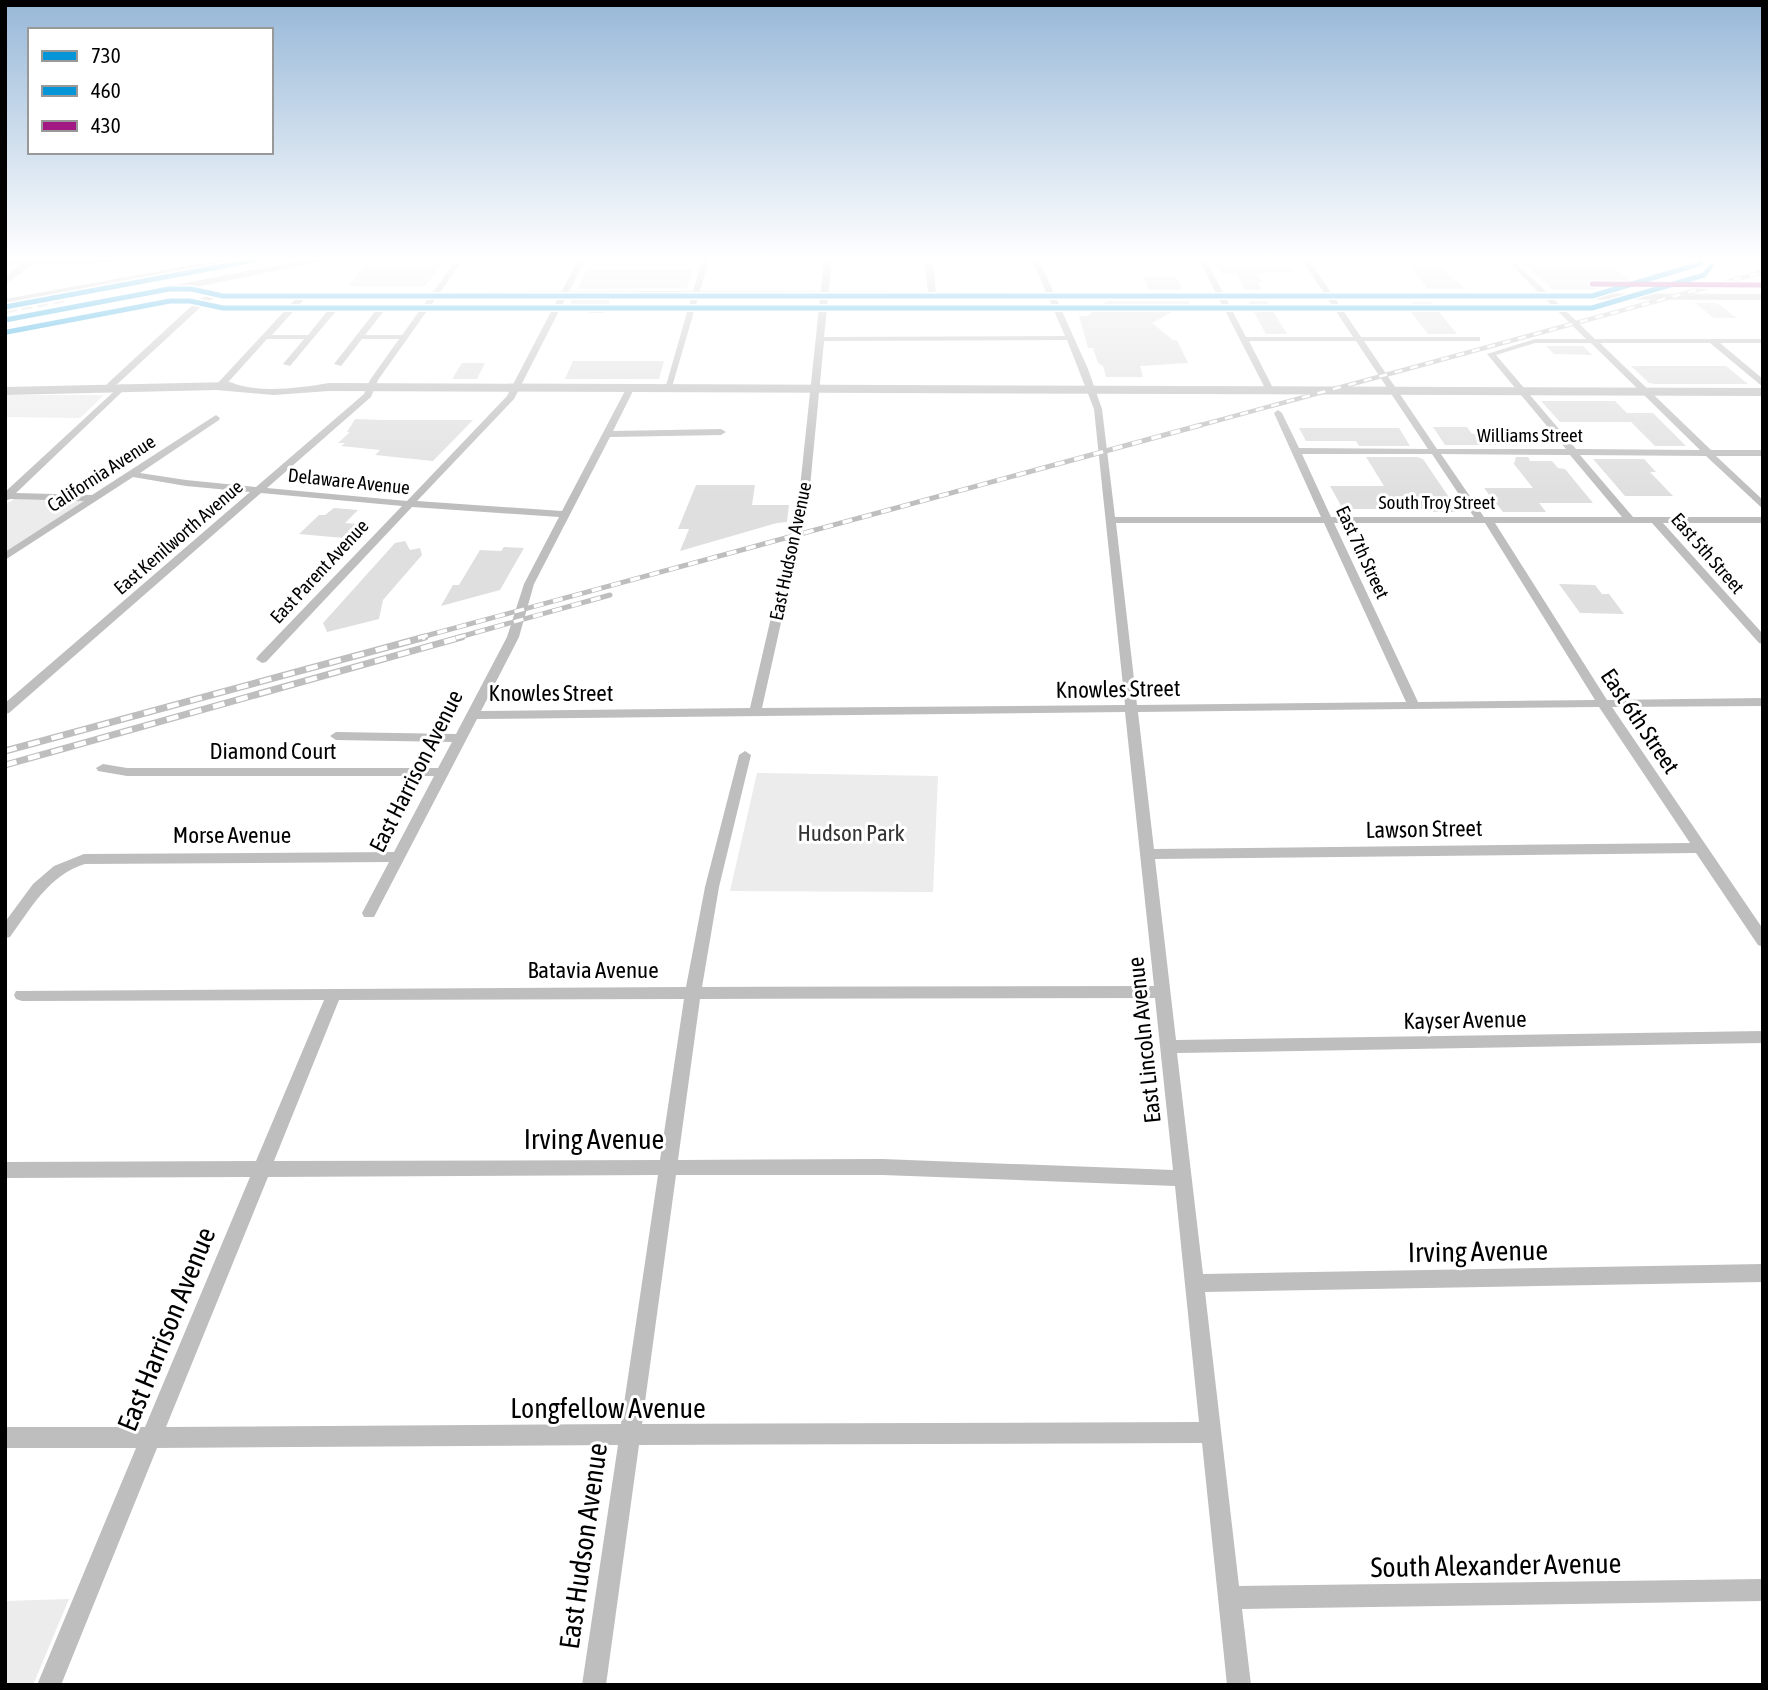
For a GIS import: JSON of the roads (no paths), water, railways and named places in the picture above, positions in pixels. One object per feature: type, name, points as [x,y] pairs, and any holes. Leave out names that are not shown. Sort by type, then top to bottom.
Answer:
[{"type":"main road","points":[[5,386],[99,383],[116,387]]},
{"type":"main road","points":[[5,386],[92,390],[116,387],[274,390],[329,387],[668,387],[1271,392],[1763,392]]},
{"type":"street","points":[[6,497],[164,339]]},
{"type":"street","points":[[219,387],[264,339]]},
{"type":"street","points":[[287,364],[308,339]]},
{"type":"street","points":[[338,364],[358,339]]},
{"type":"street","name":"East Kenilworth Avenue","points":[[5,710],[368,395],[404,339]]},
{"type":"street","name":"East Parent Avenue","points":[[262,659],[517,387],[542,339]]},
{"type":"street","points":[[668,387],[682,339]]},
{"type":"street","points":[[820,339],[853,339]]},
{"type":"street","name":"East Hudson Avenue","points":[[755,713],[797,534],[820,339]]},
{"type":"street","name":"East Lincoln Avenue","points":[[1070,339],[1093,390],[1098,409],[1239,1685]]},
{"type":"street","points":[[1271,392],[1245,339],[1477,339]]},
{"type":"street","points":[[1591,339],[1763,506]]},
{"type":"street","name":"East 6th Street","points":[[1359,340],[1434,452],[1485,520],[1603,704],[1763,941]]},
{"type":"street","points":[[1711,340],[1763,384]]},
{"type":"street","points":[[1629,519],[1491,355],[1530,342],[1763,341]]},
{"type":"street","name":"East Harrison Avenue","points":[[369,913],[513,637],[526,591],[631,387]]},
{"type":"street","name":"East 7th Street","points":[[1278,413],[1414,706]]},
{"type":"street","name":"California Avenue","points":[[5,557],[216,418]]},
{"type":"street","points":[[608,434],[721,432]]},
{"type":"street","name":"Williams Street","points":[[1297,452],[1763,453]]},
{"type":"street","name":"Delaware Avenue","points":[[131,474],[408,505],[565,514]]},
{"type":"street","points":[[6,497],[95,498]]},
{"type":"street","name":"South Troy Street","points":[[1111,520],[1763,520]]},
{"type":"street","name":"East 5th Street","points":[[1656,520],[1763,641]]},
{"type":"street","name":"Knowles Street","points":[[473,715],[1763,702]]},
{"type":"street","points":[[336,736],[461,737]]},
{"type":"street","name":"East Hudson Avenue","points":[[594,1685],[693,992],[712,887],[745,755]]},
{"type":"street","name":"Diamond Court","points":[[103,768],[127,772],[443,772]]},
{"type":"street","name":"Lawson Street","points":[[1149,854],[1700,848]]},
{"type":"street","name":"Morse Avenue","points":[[5,933],[50,875],[67,863],[84,859],[399,857]]},
{"type":"street","name":"Batavia Avenue","points":[[22,995],[1163,992]]},
{"type":"street","name":"East Harrison Avenue","points":[[49,1685],[334,994]]},
{"type":"street","name":"Kayser Avenue","points":[[1169,1047],[1763,1037]]},
{"type":"street","name":"Irving Avenue","points":[[5,1170],[882,1167],[1184,1178]]},
{"type":"street","name":"Irving Avenue","points":[[1195,1283],[1763,1273]]},
{"type":"street","name":"Longfellow Avenue","points":[[5,1438],[1211,1432]]},
{"type":"street","name":"South Alexander Avenue","points":[[1229,1598],[1763,1590]]},
{"type":"railway","points":[[1194,427],[1518,339]]},
{"type":"railway","points":[[418,638],[1201,425]]},
{"type":"railway","points":[[456,638],[610,595]]},
{"type":"railway","points":[[5,751],[425,637]]},
{"type":"railway","points":[[5,765],[462,637]]},
{"type":"park label","name":"Hudson Park","points":[[851,833]]}]
